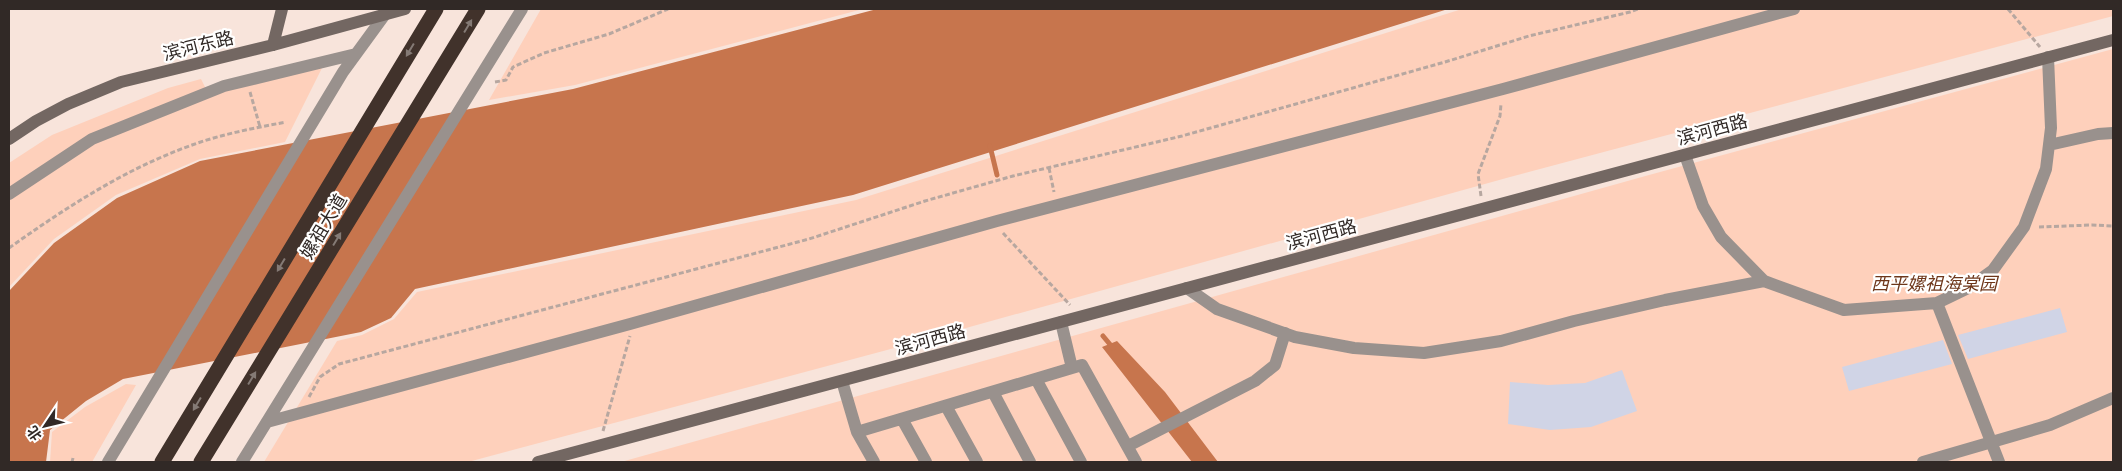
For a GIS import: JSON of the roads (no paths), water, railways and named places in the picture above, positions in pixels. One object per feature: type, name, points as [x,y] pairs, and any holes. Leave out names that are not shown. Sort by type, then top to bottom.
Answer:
[{"type":"highway","name":"嫘祖大道","points":[[162,462],[436,9]]},
{"type":"highway","name":"嫘祖大道","points":[[201,462],[478,9]]},
{"type":"street","points":[[273,45],[282,9]]},
{"type":"street","name":"滨河东路","points":[[9,139],[36,121],[68,104],[121,82],[273,45],[405,9]]},
{"type":"street","points":[[242,462],[522,9]]},
{"type":"street","points":[[267,422],[630,324],[997,221],[1502,89],[1794,9]]},
{"type":"street","points":[[108,462],[343,72],[386,13]]},
{"type":"street","name":"滨河西路","points":[[538,462],[2113,40]]},
{"type":"street","points":[[9,194],[92,139],[224,86],[356,54]]},
{"type":"street","points":[[1685,155],[1703,206],[1721,237],[1764,281],[1844,310],[1937,303],[1968,288],[1993,270],[2024,227],[2046,170],[2051,128],[2048,57]]},
{"type":"street","points":[[2049,145],[2098,134],[2113,133]]},
{"type":"street","points":[[1187,288],[1217,309],[1285,333],[1354,348],[1424,353],[1501,341],[1647,304],[1764,281]]},
{"type":"street","points":[[1937,303],[1999,462]]},
{"type":"street","points":[[1061,322],[1072,368]]},
{"type":"street","points":[[1128,446],[1255,381],[1275,365],[1285,333]]},
{"type":"street","points":[[857,432],[1082,365],[1136,462]]},
{"type":"street","points":[[1036,379],[1081,462]]},
{"type":"street","points":[[842,381],[857,432],[874,462]]},
{"type":"street","points":[[992,392],[1030,462]]},
{"type":"street","points":[[1923,462],[2050,425],[2113,398]]},
{"type":"street","points":[[946,406],[977,462]]},
{"type":"street","points":[[902,419],[926,462]]},
{"type":"waterway","points":[[990,146],[997,175]]},
{"type":"waterway","points":[[1103,336],[1113,348]]},
{"type":"park label","name":"西平嫘祖海棠园","points":[[1934,283]]}]
